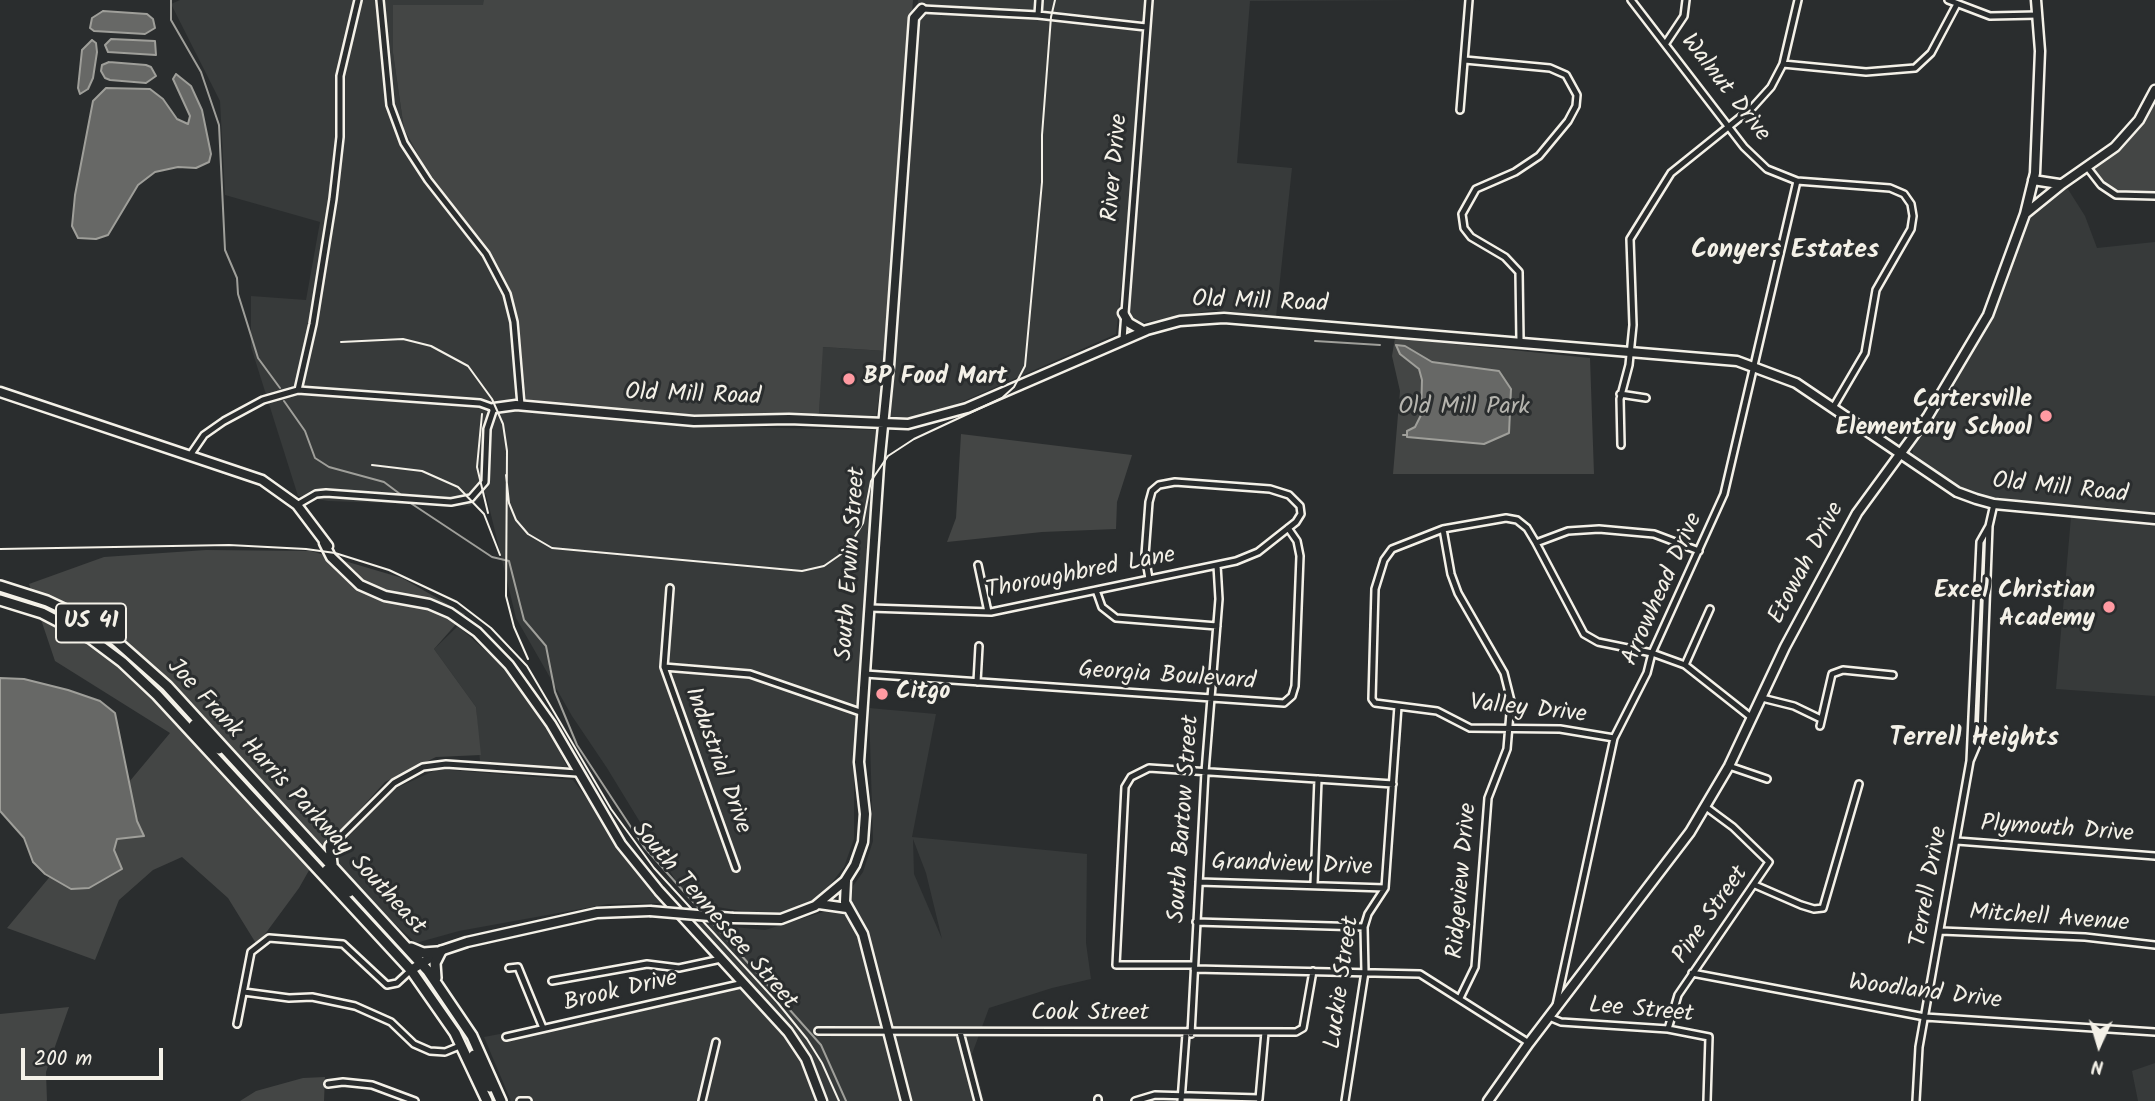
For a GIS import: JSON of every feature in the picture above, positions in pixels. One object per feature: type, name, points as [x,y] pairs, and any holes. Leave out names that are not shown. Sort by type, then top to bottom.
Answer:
[{"type":"main road","name":"Joe Frank Harris Parkway Southeast","points":[[0,586],[47,601],[81,617],[131,652],[214,756],[243,776],[318,859],[332,865],[404,944],[462,1045],[487,1098]]},
{"type":"main road","name":"Joe Frank Harris Parkway Southeast","points":[[0,600],[27,607],[99,644],[162,690],[235,760],[318,859],[358,913],[438,983],[472,1036],[499,1101]]},
{"type":"main road","points":[[330,846],[332,865]]},
{"type":"main road","points":[[318,859],[382,920]]},
{"type":"main road","points":[[404,944],[420,952],[439,952],[434,966],[438,983]]},
{"type":"main road","points":[[416,966],[452,1017],[499,1101]]},
{"type":"street","points":[[298,390],[313,324],[333,199],[340,137],[340,76],[358,0]]},
{"type":"street","points":[[380,0],[390,106],[404,142],[428,180],[486,254],[507,294],[514,322],[521,405]]},
{"type":"street","points":[[1038,15],[1039,0]]},
{"type":"street","name":"River Drive","points":[[1122,339],[1149,0]]},
{"type":"street","points":[[1460,110],[1469,0]]},
{"type":"street","name":"Walnut Drive","points":[[1630,0],[1730,125],[1744,147],[1767,169],[1797,181],[1890,188],[1904,194],[1911,204],[1913,216],[1910,229],[1876,290],[1865,353],[1834,405]]},
{"type":"street","points":[[1666,43],[1684,16],[1686,0]]},
{"type":"street","points":[[1620,445],[1620,394],[1630,351],[1633,312],[1630,239],[1671,173],[1753,107],[1771,87],[1783,64],[1798,0]]},
{"type":"street","points":[[1948,0],[1995,17],[2038,15]]},
{"type":"street","name":"Etowah Drive","points":[[1489,1101],[1529,1043],[1671,861],[1706,807],[1730,766],[1800,617],[1857,513],[1936,403],[1988,315],[2025,214],[2033,180],[2040,51],[2036,0]]},
{"type":"street","points":[[1783,64],[1866,72],[1915,68],[1931,53],[1957,5]]},
{"type":"street","points":[[922,9],[1038,15],[1146,27]]},
{"type":"street","name":"South Erwin Street","points":[[819,904],[846,879],[859,856],[864,833],[859,769],[865,674],[914,18],[922,9]]},
{"type":"street","points":[[1465,60],[1550,68],[1566,75],[1577,95],[1576,106],[1568,121],[1539,156],[1515,172],[1476,189],[1462,214],[1464,228],[1471,237],[1505,257],[1519,272],[1520,341]]},
{"type":"street","points":[[2025,214],[2129,132],[2155,90]]},
{"type":"street","points":[[2087,167],[2101,185],[2116,195],[2155,196]]},
{"type":"street","points":[[2033,180],[2050,185],[2062,184]]},
{"type":"street","points":[[2033,180],[2048,194]]},
{"type":"street","name":"Arrowhead Drive","points":[[1552,1014],[1614,738],[1647,673],[1652,653],[1724,494],[1797,181]]},
{"type":"street","points":[[1123,313],[1132,325],[1143,331]]},
{"type":"street","name":"Old Mill Road","points":[[494,408],[521,405],[694,421],[789,419],[883,425],[919,422],[956,412],[1143,331],[1188,320],[1224,318],[1719,358],[1755,365],[1787,378],[1834,405],[1957,492],[1994,504],[2155,519]]},
{"type":"street","points":[[191,454],[205,435],[233,415],[263,400],[298,390],[480,402],[494,408],[487,429],[485,482],[471,498],[451,502],[326,493],[309,497],[296,505]]},
{"type":"street","name":"South Tennessee Street","points":[[0,392],[191,454],[261,480],[296,505],[335,561],[360,584],[394,598],[446,610],[477,632],[530,691],[577,773],[630,856],[796,1043],[822,1101]]},
{"type":"street","points":[[1620,394],[1646,398]]},
{"type":"street","points":[[1149,579],[1145,555],[1149,502],[1154,489],[1163,483],[1282,492],[1301,508],[1300,517],[1288,528]]},
{"type":"street","name":"Terrell Drive","points":[[1970,761],[1981,735],[1989,526],[1994,504]]},
{"type":"street","points":[[1398,706],[1381,705],[1372,699],[1377,578],[1392,549],[1443,529],[1506,518],[1517,520],[1527,528],[1584,634],[1598,642],[1652,653],[1685,665],[1752,718]]},
{"type":"street","name":"Terrell Drive","points":[[1916,1101],[1918,1060],[1970,761],[1980,542],[1989,526]]},
{"type":"street","name":"Thoroughbred Lane","points":[[870,608],[988,612],[1217,565],[1255,554],[1288,528]]},
{"type":"street","name":"Georgia Boulevard","points":[[865,674],[1279,704],[1287,702],[1293,694],[1300,556],[1297,541],[1288,528]]},
{"type":"street","name":"Ridgeview Drive","points":[[1443,529],[1451,574],[1458,593],[1504,673],[1511,701],[1511,729],[1507,749],[1488,798],[1476,963],[1460,999]]},
{"type":"street","points":[[1536,543],[1568,531],[1599,529],[1654,534],[1699,551]]},
{"type":"street","points":[[978,565],[988,612]]},
{"type":"street","name":"South Bartow Street","points":[[1181,1099],[1189,1034],[1217,626],[1217,565]]},
{"type":"street","name":"Industrial Drive","points":[[670,588],[664,667],[736,868]]},
{"type":"street","points":[[1096,590],[1102,607],[1116,618],[1217,626]]},
{"type":"street","points":[[1685,665],[1710,609]]},
{"type":"street","points":[[978,682],[979,646]]},
{"type":"street","name":"Industrial Drive","points":[[664,667],[750,674],[863,712]]},
{"type":"street","points":[[1820,726],[1832,674],[1843,670],[1893,675]]},
{"type":"street","points":[[1762,698],[1794,706],[1821,719]]},
{"type":"street","name":"Valley Drive","points":[[1398,706],[1437,711],[1470,728],[1560,729],[1614,738]]},
{"type":"street","name":"Luckie Street","points":[[1345,1101],[1364,972],[1364,927],[1368,914],[1385,888],[1398,706]]},
{"type":"street","points":[[318,859],[394,783],[424,767],[446,764],[577,773]]},
{"type":"street","points":[[1730,766],[1767,779]]},
{"type":"street","points":[[1393,784],[1149,768],[1138,771],[1125,787],[1116,965],[1420,974],[1529,1043]]},
{"type":"street","points":[[1314,884],[1318,779]]},
{"type":"street","points":[[1755,885],[1801,905],[1823,908],[1859,784]]},
{"type":"street","name":"Pine Street","points":[[1668,1029],[1678,995],[1768,867],[1767,858],[1706,807]]},
{"type":"street","name":"Plymouth Drive","points":[[1957,841],[2155,856]]},
{"type":"street","points":[[846,879],[844,892],[847,908]]},
{"type":"street","name":"Grandview Drive","points":[[1199,882],[1385,888]]},
{"type":"street","points":[[833,893],[847,908],[863,934],[906,1101]]},
{"type":"street","points":[[237,1024],[247,965],[254,947],[273,938],[343,944],[387,985],[397,983],[416,966],[439,952],[597,912],[650,911],[781,919],[819,904],[847,908]]},
{"type":"street","points":[[1196,922],[1364,927]]},
{"type":"street","name":"Mitchell Avenue","points":[[1941,931],[2085,937],[2155,945]]},
{"type":"street","points":[[552,981],[647,964],[679,968],[721,958]]},
{"type":"street","points":[[509,968],[518,967],[543,1028]]},
{"type":"street","name":"Cook Street","points":[[818,1031],[1189,1034],[1300,1031],[1313,971]]},
{"type":"street","name":"Woodland Drive","points":[[1692,973],[1926,1017],[2155,1032]]},
{"type":"street","name":"Brook Drive","points":[[506,1037],[744,982]]},
{"type":"street","points":[[244,992],[289,998],[312,997],[355,1006],[391,1022],[414,1044],[430,1051],[450,1051],[462,1045]]},
{"type":"street","name":"Lee Street","points":[[1552,1014],[1580,1024],[1668,1029],[1709,1037],[1707,1101]]},
{"type":"street","points":[[960,1032],[978,1101]]},
{"type":"street","points":[[1135,1101],[1146,1095],[1181,1099],[1259,1099],[1265,1032]]},
{"type":"street","points":[[702,1101],[716,1042]]},
{"type":"street","points":[[328,1084],[343,1082],[372,1085],[415,1101]]},
{"type":"street","points":[[520,1101],[528,1101]]},
{"type":"shaded area","points":[[180,0],[484,0],[484,5],[393,5],[393,53],[404,130],[421,160],[498,269],[518,321],[526,399],[486,409],[736,427],[876,430],[854,744],[854,839],[844,867],[826,890],[810,902],[784,918],[705,905],[679,886],[572,716],[516,618],[486,494],[470,506],[328,501],[298,496],[251,347],[251,296],[306,300],[320,222],[225,195],[220,101],[171,4]]},
{"type":"shaded area","points":[[918,0],[1424,0],[1250,1],[1237,163],[1292,168],[1276,317],[1214,310],[1140,323],[1129,317],[1131,199],[1116,334],[932,415],[894,420],[889,415]]},
{"type":"shaded area","points":[[103,11],[147,14],[153,19],[155,28],[145,34],[94,31],[90,28],[92,18]]},
{"type":"shaded area","points":[[111,39],[155,41],[156,55],[108,52],[105,45]]},
{"type":"shaded area","points":[[92,40],[96,43],[97,52],[93,78],[88,89],[80,94],[78,88],[82,50]]},
{"type":"shaded area","points":[[109,62],[146,65],[151,67],[156,76],[146,83],[110,80],[105,78],[101,71],[102,65]]},
{"type":"shaded area","points":[[176,74],[191,86],[202,110],[211,154],[209,162],[196,168],[178,167],[155,172],[138,185],[108,235],[96,239],[78,238],[72,226],[75,195],[93,101],[106,88],[150,89],[163,99],[177,119],[188,124],[190,116],[173,79]]},
{"type":"shaded area","points":[[2066,186],[2085,216],[2097,248],[2155,242],[2155,515],[2104,507],[1994,501],[1961,488],[1913,454],[1913,444],[1945,397],[1991,315],[2032,212]]},
{"type":"shaded area","points":[[1396,345],[1405,346],[1432,362],[1499,371],[1511,389],[1509,433],[1484,444],[1407,437],[1407,431],[1415,427],[1421,415],[1422,380],[1419,369],[1400,354]]},
{"type":"shaded area","points":[[822,347],[886,351],[876,416],[819,413]]},
{"type":"shaded area","name":"Excel Christian Academy","points":[[2071,517],[2155,524],[2155,696],[2056,689]]},
{"type":"shaded area","points":[[458,626],[510,673],[545,722],[567,767],[480,762],[476,707],[434,649]]},
{"type":"shaded area","points":[[0,678],[24,679],[68,690],[100,701],[115,713],[137,821],[144,836],[117,839],[114,850],[122,869],[89,888],[71,889],[45,874],[33,862],[24,838],[0,811]]},
{"type":"shaded area","points":[[869,708],[936,714],[912,837],[1087,854],[1086,943],[1091,979],[989,1008],[972,1054],[984,1101],[511,1101],[484,1037],[752,986],[693,923],[765,930],[833,909],[863,872],[873,841]],"holes":[[[913,839],[926,873],[942,939],[914,874]]]},
{"type":"shaded area","points":[[438,769],[573,780],[664,903],[608,904],[459,931],[416,943],[345,879],[333,853],[392,790]]},
{"type":"shaded area","points":[[2155,1063],[2155,1101],[2138,1101],[2132,1071]]},
{"type":"green space","points":[[484,0],[913,0],[886,351],[823,347],[819,413],[809,416],[768,414],[713,418],[578,408],[526,399],[518,321],[498,270],[422,162],[404,129],[393,53],[393,5],[483,5]]},
{"type":"green space","points":[[2155,98],[2155,193],[2132,195],[2112,190],[2093,170],[2126,142]]},
{"type":"green space","name":"Old Mill Park","points":[[1395,338],[1590,358],[1594,474],[1393,474],[1400,391],[1392,356]]},
{"type":"green space","points":[[961,434],[1132,455],[1117,502],[1116,529],[1042,532],[947,542],[956,518]]},
{"type":"green space","points":[[206,550],[311,551],[402,578],[465,614],[434,649],[476,707],[481,755],[436,757],[385,782],[335,837],[324,844],[299,888],[257,945],[228,898],[182,857],[153,870],[119,900],[95,960],[7,928],[170,733],[55,661],[29,584],[104,557]]},
{"type":"green space","points":[[69,1007],[46,1072],[47,1101],[0,1101],[0,1014]]},
{"type":"green space","points":[[325,1077],[324,1101],[240,1101],[256,1091],[303,1078]]},
{"type":"waterway","points":[[171,0],[171,20],[201,72],[219,125],[225,250],[237,278],[238,294],[258,358],[280,388]]},
{"type":"waterway","points":[[1315,341],[1380,345]]},
{"type":"waterway","points":[[284,401],[305,431],[315,458],[329,467],[384,482],[400,494]]},
{"type":"waterway","points":[[409,502],[492,557],[509,561],[524,620],[546,646],[555,692],[577,745],[644,847],[703,913]]},
{"type":"waterway","points":[[709,919],[821,1045],[846,1101]]},
{"type":"railway","points":[[506,475],[509,503],[516,520],[528,534],[552,548],[802,571],[824,566],[847,550],[863,523],[871,481],[888,456],[914,439],[1002,398],[1014,387],[1025,366],[1042,182],[1042,135],[1051,17],[1055,0]]},
{"type":"railway","points":[[341,342],[403,339],[431,346],[468,366],[492,399],[503,424],[507,451],[506,596],[514,627],[528,659]]},
{"type":"railway","points":[[482,414],[477,467],[488,513]]},
{"type":"railway","points":[[372,465],[422,471],[458,487],[484,514],[500,555]]},
{"type":"railway","points":[[0,549],[229,545],[306,549],[335,553],[389,570],[457,602],[491,628],[527,666],[611,809],[654,868],[777,1002],[807,1039],[822,1063],[839,1101]]},
{"type":"place","name":"BP Food Mart","points":[[849,379]]},
{"type":"place","name":"Cartersville Elementary School","points":[[2046,416]]},
{"type":"place","name":"Excel Christian Academy","points":[[2109,607]]},
{"type":"place","name":"Citgo","points":[[882,694]]},
{"type":"district","name":"Conyers Estates","points":[[1785,253]]},
{"type":"district","name":"Terrell Heights","points":[[1974,741]]}]
